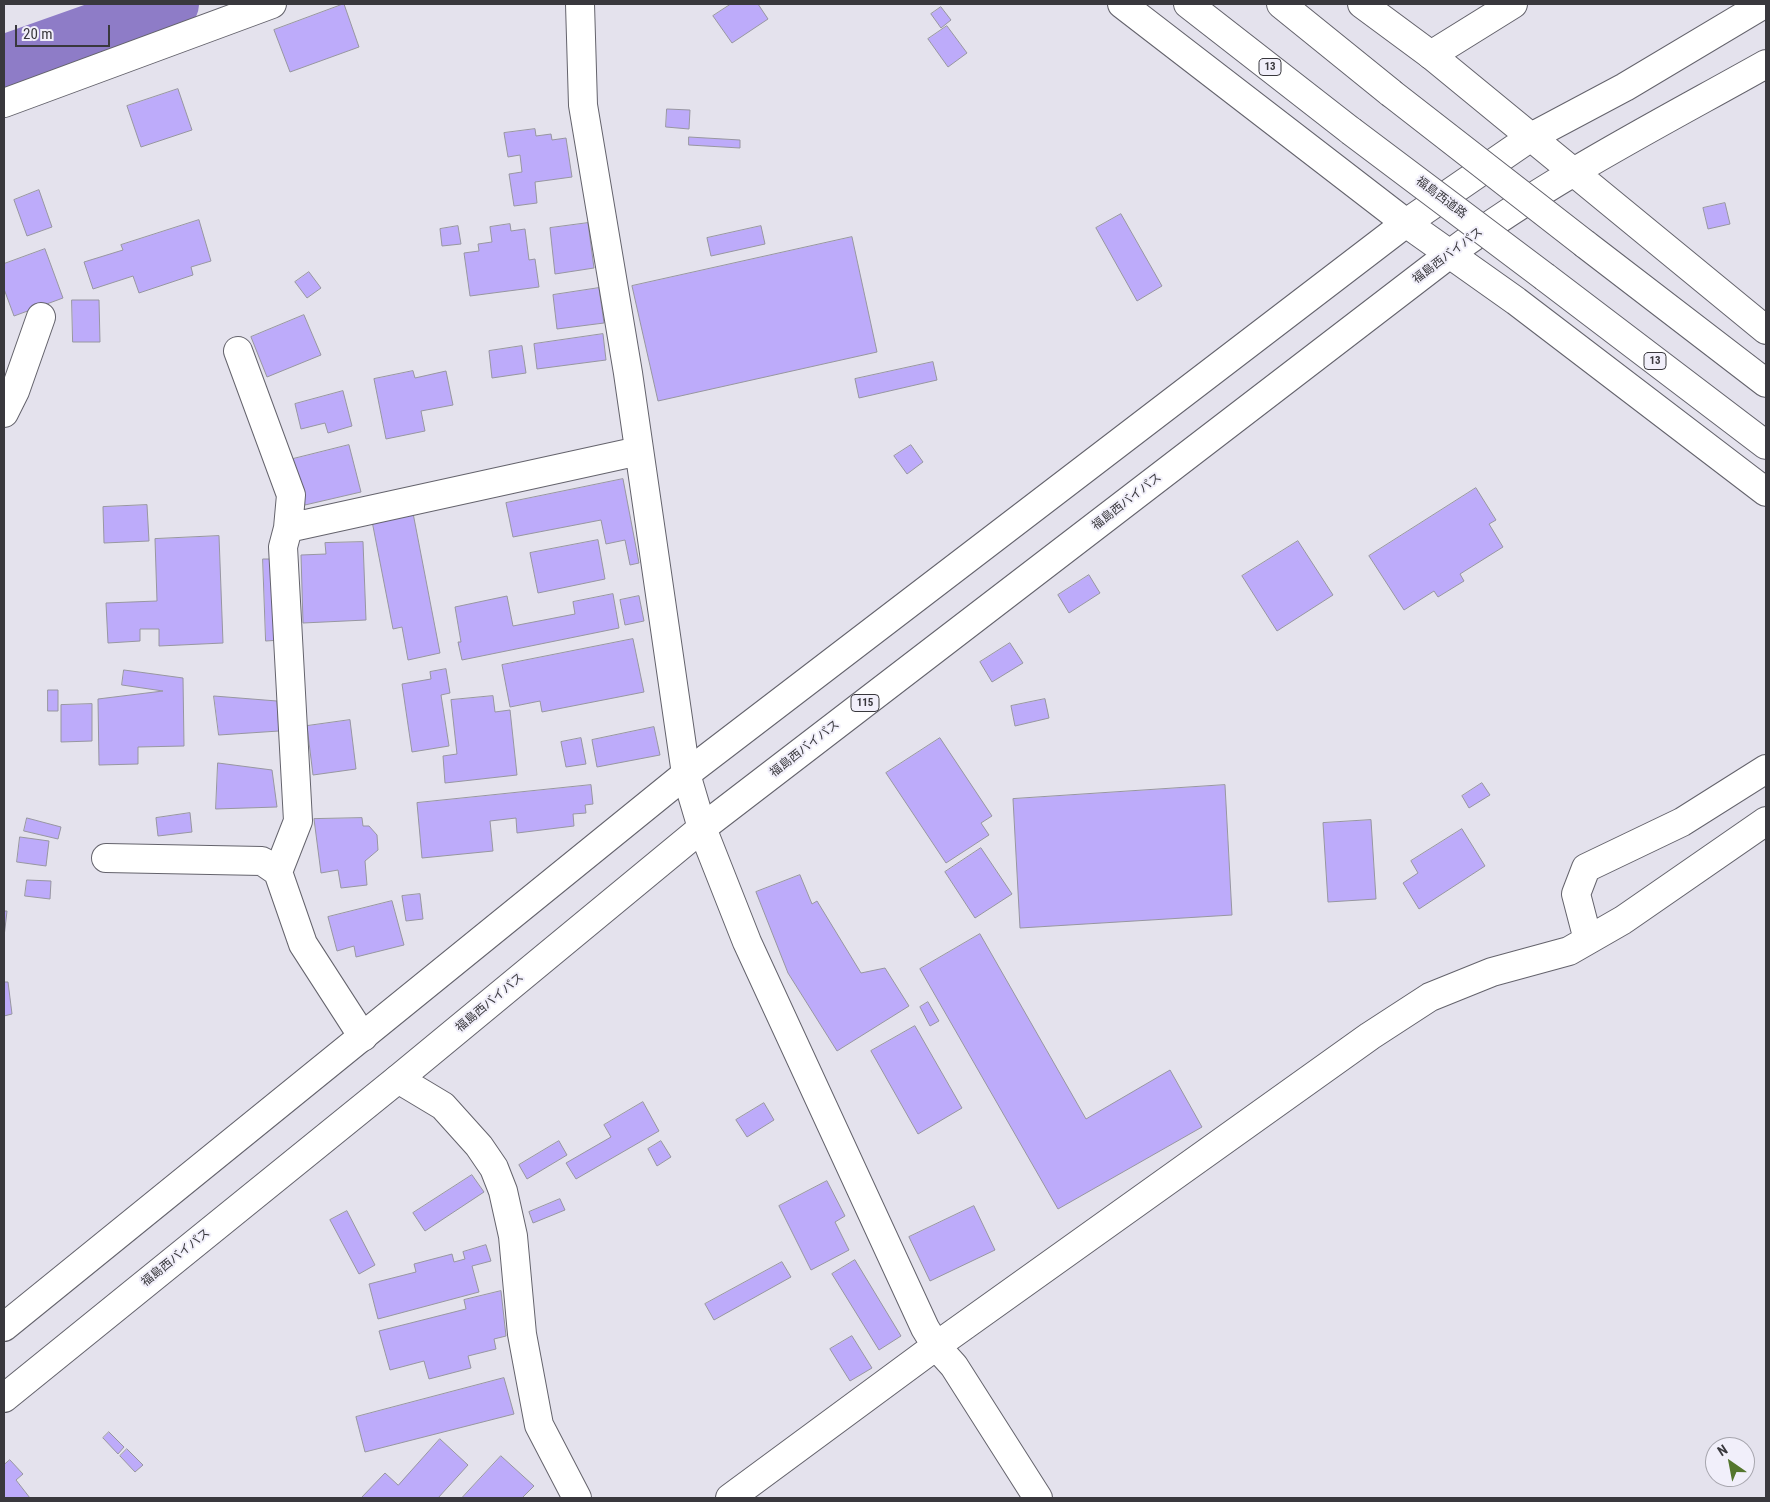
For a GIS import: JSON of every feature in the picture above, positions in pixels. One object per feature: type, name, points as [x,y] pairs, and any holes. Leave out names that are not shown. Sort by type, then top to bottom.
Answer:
[{"type":"main road","points":[[4,103],[272,4]]},
{"type":"main road","points":[[580,4],[583,105],[628,372],[686,774],[702,828],[751,951],[925,1328],[936,1346],[954,1366],[1038,1498]]},
{"type":"main road","points":[[1122,4],[1406,223],[1451,253],[1766,492]]},
{"type":"main road","name":"福島西道路","points":[[1188,4],[1766,445]]},
{"type":"main road","points":[[1282,4],[1391,93],[1766,383]]},
{"type":"main road","points":[[1362,4],[1431,55],[1766,330]]},
{"type":"main road","points":[[1431,55],[1513,4]]},
{"type":"main road","points":[[4,1327],[686,774],[1406,223],[1531,137],[1625,87],[1764,4]]},
{"type":"main road","name":"福島西バイパス","points":[[4,1398],[398,1079],[702,828],[1451,253],[1482,230],[1573,171],[1766,64]]},
{"type":"main road","points":[[4,413],[15,391],[41,317]]},
{"type":"main road","points":[[238,351],[291,495],[288,528],[283,547],[298,821],[278,872]]},
{"type":"main road","points":[[288,528],[639,451]]},
{"type":"main road","points":[[1588,940],[1576,894],[1586,868],[1682,822],[1766,769]]},
{"type":"main road","points":[[730,1498],[936,1346],[1370,1036],[1430,997],[1492,972],[1569,951],[1623,920],[1766,821]]},
{"type":"main road","points":[[106,858],[262,860],[278,872],[304,944],[363,1037]]},
{"type":"main road","points":[[398,1079],[443,1106],[479,1146],[494,1168],[503,1191],[514,1236],[522,1334],[539,1425],[576,1498]]},
{"type":"building","points":[[344,4],[359,47],[290,72],[274,30]]},
{"type":"building","points":[[731,4],[758,4],[768,19],[732,43],[713,16]]},
{"type":"building","points":[[941,7],[951,20],[941,28],[931,14]]},
{"type":"building","points":[[947,26],[967,53],[948,67],[928,39]]},
{"type":"building","points":[[178,89],[192,130],[141,147],[127,106]]},
{"type":"building","points":[[667,109],[690,110],[689,129],[666,127]]},
{"type":"building","points":[[535,129],[536,136],[551,134],[552,140],[566,138],[572,177],[535,182],[537,203],[514,206],[509,174],[522,172],[520,155],[508,157],[504,133]]},
{"type":"building","points":[[689,137],[740,140],[740,148],[689,145]]},
{"type":"building","points":[[39,190],[52,227],[27,236],[14,200]]},
{"type":"building","points":[[1725,203],[1730,224],[1708,229],[1703,208]]},
{"type":"building","points":[[1121,214],[1162,286],[1137,301],[1096,228]]},
{"type":"building","points":[[199,220],[211,261],[191,267],[193,275],[139,293],[133,276],[93,289],[84,262],[123,250],[121,245]]},
{"type":"building","points":[[588,223],[594,268],[555,274],[550,228]]},
{"type":"building","points":[[510,224],[511,231],[525,229],[529,260],[535,259],[539,287],[470,296],[464,253],[479,251],[478,244],[492,242],[490,227]]},
{"type":"building","points":[[458,226],[461,244],[442,246],[440,229]]},
{"type":"building","points":[[761,226],[765,244],[711,256],[707,238]]},
{"type":"building","points":[[852,237],[877,352],[658,401],[632,286]]},
{"type":"building","points":[[45,249],[63,298],[14,316],[4,289],[4,264]]},
{"type":"building","points":[[309,272],[321,288],[307,298],[295,282]]},
{"type":"building","points":[[599,288],[604,323],[557,329],[553,295]]},
{"type":"building","points":[[72,300],[99,300],[100,342],[73,342]]},
{"type":"building","points":[[304,315],[321,355],[267,377],[251,337]]},
{"type":"building","points":[[603,334],[606,360],[537,369],[534,344]]},
{"type":"building","points":[[522,346],[526,373],[492,378],[489,351]]},
{"type":"building","points":[[933,362],[937,380],[859,398],[855,379]]},
{"type":"building","points":[[413,371],[415,378],[446,371],[453,405],[421,411],[425,431],[386,439],[374,379]]},
{"type":"building","points":[[343,391],[352,426],[328,433],[325,423],[301,429],[295,404]]},
{"type":"building","points":[[349,445],[361,492],[305,505],[293,459]]},
{"type":"building","points":[[911,445],[923,462],[907,474],[894,456]]},
{"type":"building","points":[[623,479],[639,563],[630,565],[625,540],[606,544],[601,520],[513,537],[506,503]]},
{"type":"building","points":[[1476,488],[1496,520],[1489,524],[1503,547],[1460,574],[1464,581],[1438,597],[1434,591],[1404,610],[1369,556]]},
{"type":"building","points":[[147,505],[149,541],[104,543],[103,507]]},
{"type":"building","points":[[413,513],[440,653],[408,660],[402,627],[393,629],[372,521]]},
{"type":"building","points":[[219,536],[223,643],[159,646],[159,629],[140,629],[140,641],[108,643],[106,603],[157,601],[155,539]]},
{"type":"building","points":[[598,540],[605,579],[538,593],[530,553]]},
{"type":"building","points":[[1298,541],[1333,595],[1277,631],[1242,576]]},
{"type":"building","points":[[363,542],[366,620],[303,623],[301,555],[326,554],[325,543]]},
{"type":"building","points":[[263,559],[278,559],[281,640],[266,641]]},
{"type":"building","points":[[1089,575],[1100,593],[1069,613],[1058,595]]},
{"type":"building","points":[[613,594],[619,628],[462,660],[458,642],[461,642],[455,607],[507,596],[513,626],[575,614],[573,602]]},
{"type":"building","points":[[639,596],[644,621],[625,625],[620,600]]},
{"type":"building","points":[[633,639],[644,692],[542,712],[540,701],[510,707],[502,665]]},
{"type":"building","points":[[1010,643],[1023,663],[992,682],[980,662]]},
{"type":"building","points":[[446,669],[450,693],[441,695],[449,746],[412,752],[402,684],[431,679],[430,672]]},
{"type":"building","points":[[124,670],[183,678],[184,746],[138,747],[138,764],[99,765],[98,699],[163,691],[122,685]]},
{"type":"building","points":[[48,690],[58,690],[58,711],[48,711]]},
{"type":"building","points":[[214,696],[277,701],[279,731],[219,735]]},
{"type":"building","points":[[493,696],[495,712],[510,710],[517,775],[445,783],[443,756],[457,754],[451,700]]},
{"type":"building","points":[[1045,699],[1049,718],[1015,726],[1011,706]]},
{"type":"building","points":[[92,704],[92,741],[61,742],[61,705]]},
{"type":"building","points":[[350,720],[356,769],[313,775],[307,726]]},
{"type":"building","points":[[654,727],[660,755],[597,767],[592,740]]},
{"type":"building","points":[[581,738],[586,764],[566,767],[561,742]]},
{"type":"building","points":[[940,738],[992,816],[981,823],[989,835],[946,863],[886,773]]},
{"type":"building","points":[[218,763],[272,770],[277,807],[216,809]]},
{"type":"building","points":[[1482,783],[1490,795],[1469,808],[1462,796]]},
{"type":"building","points":[[591,785],[593,804],[585,805],[586,813],[573,814],[574,826],[517,833],[516,818],[490,821],[493,851],[422,858],[417,803]]},
{"type":"building","points":[[1225,785],[1232,915],[1020,928],[1013,799]]},
{"type":"building","points":[[190,813],[192,832],[158,836],[156,818]]},
{"type":"building","points":[[27,818],[61,827],[58,839],[24,831]]},
{"type":"building","points":[[362,818],[363,826],[369,826],[377,835],[378,850],[365,861],[367,885],[341,888],[338,870],[321,873],[314,819]]},
{"type":"building","points":[[1371,820],[1376,899],[1328,902],[1323,823]]},
{"type":"building","points":[[1462,829],[1485,866],[1419,909],[1403,883],[1418,873],[1411,861]]},
{"type":"building","points":[[20,837],[49,841],[46,866],[17,862]]},
{"type":"building","points":[[981,848],[1012,894],[975,918],[945,872]]},
{"type":"building","points":[[800,875],[812,904],[817,901],[861,973],[885,968],[909,1006],[837,1051],[788,973],[756,892]]},
{"type":"building","points":[[27,880],[51,881],[50,899],[25,896]]},
{"type":"building","points":[[420,894],[423,919],[406,921],[402,896]]},
{"type":"building","points":[[392,901],[404,945],[356,957],[354,946],[337,951],[328,917]]},
{"type":"building","points":[[4,911],[7,911],[4,937]]},
{"type":"building","points":[[980,934],[1086,1119],[1170,1070],[1202,1127],[1058,1209],[920,969]]},
{"type":"building","points":[[4,982],[8,982],[12,1014],[4,1016]]},
{"type":"building","points":[[928,1002],[939,1021],[930,1026],[920,1007]]},
{"type":"building","points":[[915,1026],[962,1108],[918,1134],[871,1051]]},
{"type":"building","points":[[643,1102],[659,1131],[576,1179],[566,1163],[611,1137],[604,1125]]},
{"type":"building","points":[[764,1103],[774,1120],[747,1137],[736,1120]]},
{"type":"building","points":[[559,1141],[567,1155],[527,1179],[519,1165]]},
{"type":"building","points":[[661,1141],[671,1157],[657,1166],[648,1149]]},
{"type":"building","points":[[472,1175],[484,1192],[425,1231],[413,1213]]},
{"type":"building","points":[[827,1181],[845,1216],[835,1222],[849,1250],[811,1270],[779,1206]]},
{"type":"building","points":[[560,1199],[565,1210],[533,1223],[529,1212]]},
{"type":"building","points":[[974,1206],[995,1250],[930,1281],[909,1237]]},
{"type":"building","points":[[347,1211],[375,1265],[359,1274],[330,1220]]},
{"type":"building","points":[[486,1245],[491,1261],[472,1266],[479,1292],[378,1319],[369,1284],[416,1272],[414,1264],[452,1254],[454,1262],[465,1259],[463,1252]]},
{"type":"building","points":[[855,1260],[901,1336],[879,1350],[832,1274]]},
{"type":"building","points":[[782,1262],[791,1277],[714,1320],[705,1304]]},
{"type":"building","points":[[501,1291],[506,1336],[494,1339],[496,1349],[468,1356],[471,1368],[429,1379],[424,1361],[390,1370],[379,1331],[466,1309],[464,1300]]},
{"type":"building","points":[[852,1336],[872,1368],[850,1381],[830,1349]]},
{"type":"building","points":[[504,1378],[514,1414],[365,1452],[356,1417]]},
{"type":"building","points":[[109,1432],[124,1447],[118,1454],[103,1438]]},
{"type":"building","points":[[440,1439],[468,1465],[438,1498],[361,1498],[385,1473],[398,1485]]},
{"type":"building","points":[[127,1449],[143,1465],[135,1472],[120,1456]]},
{"type":"building","points":[[501,1456],[534,1486],[522,1498],[462,1498]]},
{"type":"building","points":[[10,1460],[23,1474],[16,1480],[30,1498],[4,1498],[4,1465]]},
{"type":"waterway","points":[[4,63],[171,4]]}]
